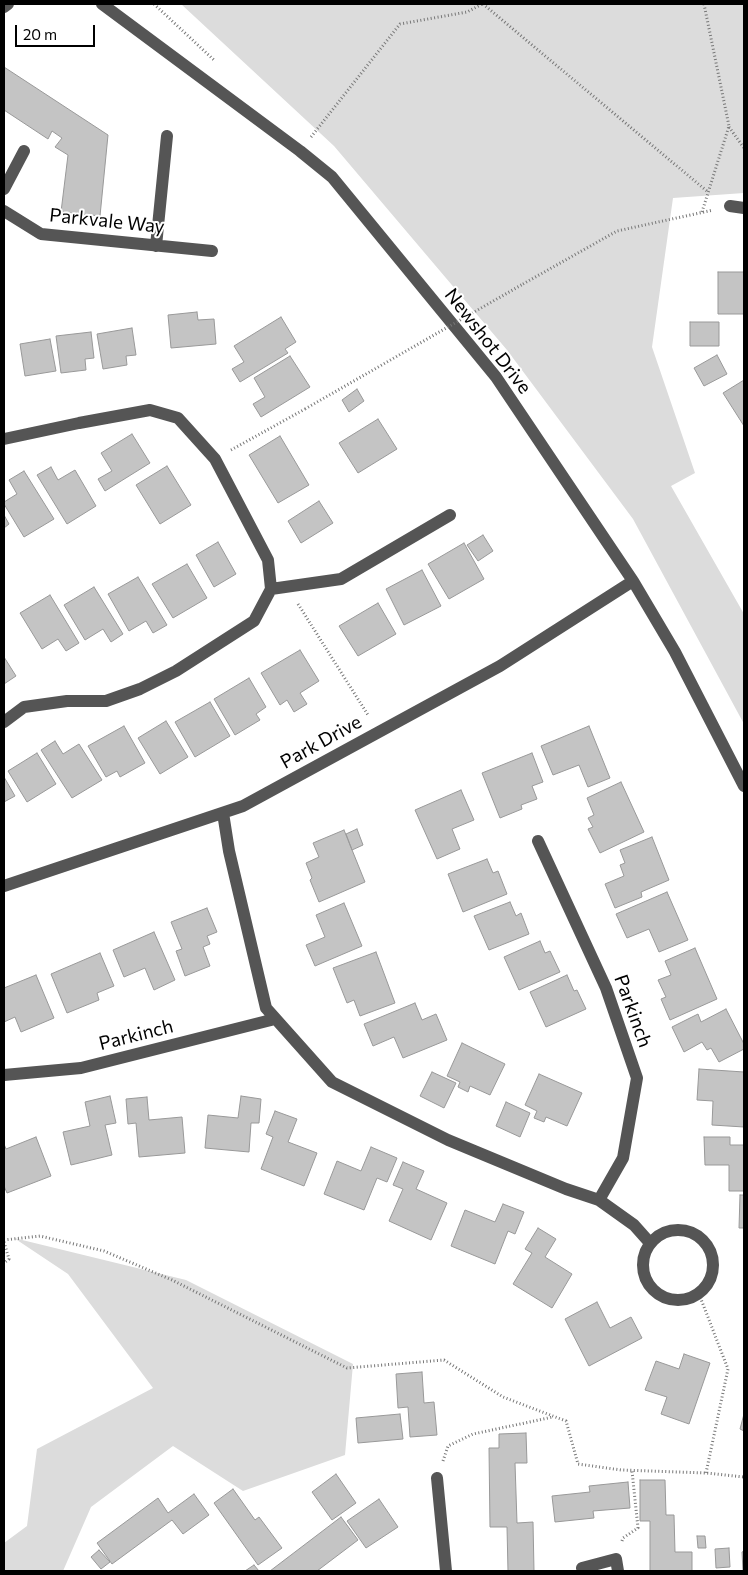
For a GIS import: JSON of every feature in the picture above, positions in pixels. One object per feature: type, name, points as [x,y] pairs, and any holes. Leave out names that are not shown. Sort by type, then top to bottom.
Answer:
[{"type":"street","points":[[4,6],[8,4]]},
{"type":"street","name":"Newshot Drive","points":[[102,4],[300,151],[332,178],[496,377],[633,581],[675,652],[744,786]]},
{"type":"street","points":[[156,246],[167,136]]},
{"type":"street","points":[[4,189],[24,151]]},
{"type":"street","points":[[730,206],[744,208]]},
{"type":"street","name":"Parkvale Way","points":[[4,211],[41,234],[212,251]]},
{"type":"street","points":[[4,439],[150,410],[178,418],[215,459],[268,560],[271,589],[254,622],[176,671],[140,689],[106,701],[67,701],[24,707],[4,722]]},
{"type":"street","points":[[271,589],[341,579],[450,515]]},
{"type":"street","name":"Park Drive","points":[[4,886],[243,806],[500,666],[633,581]]},
{"type":"street","points":[[223,813],[229,851],[266,1008],[332,1082],[448,1140],[566,1189],[599,1200],[634,1225],[650,1243]]},
{"type":"street","name":"Parkinch","points":[[538,840],[606,988],[637,1078],[623,1158],[599,1200]]},
{"type":"street","name":"Parkinch","points":[[4,1075],[81,1068],[275,1019]]},
{"type":"street","points":[[679,1230],[690,1232],[707,1245],[713,1266],[711,1276],[699,1294],[689,1299],[678,1301],[667,1299],[657,1294],[649,1286],[644,1276],[642,1264],[644,1253],[650,1243],[668,1231],[679,1230]]},
{"type":"street","points":[[437,1478],[446,1571]]},
{"type":"street","points":[[582,1568],[617,1565]]},
{"type":"path","points":[[300,151],[400,24],[466,12],[483,4],[708,192]]},
{"type":"path","points":[[704,4],[729,126],[744,148]]},
{"type":"path","points":[[702,212],[729,126]]},
{"type":"path","points":[[215,459],[617,231],[730,206]]},
{"type":"path","points":[[287,586],[379,732]]},
{"type":"path","points":[[4,1263],[9,1259],[4,1241],[40,1236],[104,1251],[172,1280],[347,1368],[444,1360],[503,1397],[566,1421],[578,1464],[632,1471],[744,1477]]},
{"type":"path","points":[[699,1294],[728,1369],[706,1474]]},
{"type":"path","points":[[437,1478],[448,1446],[473,1434],[554,1416]]},
{"type":"path","points":[[617,1565],[622,1538],[638,1528],[632,1471]]},
{"type":"shaded area","points":[[181,4],[744,4],[744,193],[673,198],[652,347],[695,473],[671,486],[744,614],[744,724],[633,519],[507,350],[334,146]]},
{"type":"shaded area","points":[[14,1238],[186,1280],[353,1364],[345,1455],[243,1491],[173,1446],[91,1507],[63,1571],[4,1571],[4,1543],[27,1526],[37,1449],[153,1388],[68,1274]]},
{"type":"building","points":[[4,67],[108,135],[100,216],[61,212],[68,155],[55,147],[62,138],[52,131],[48,139],[4,110]]},
{"type":"building","points":[[718,272],[744,272],[744,314],[718,314]]},
{"type":"building","points":[[197,312],[198,320],[214,319],[216,344],[171,348],[168,315]]},
{"type":"building","points":[[281,317],[296,342],[285,349],[288,353],[240,382],[232,369],[244,362],[234,346]]},
{"type":"building","points":[[690,322],[719,322],[719,346],[690,346]]},
{"type":"building","points":[[132,328],[136,355],[126,356],[127,365],[103,369],[97,334]]},
{"type":"building","points":[[91,332],[94,358],[85,359],[86,370],[61,373],[56,336]]},
{"type":"building","points":[[50,339],[56,371],[25,376],[20,344]]},
{"type":"building","points":[[717,355],[727,374],[704,386],[694,368]]},
{"type":"building","points":[[290,356],[310,387],[261,417],[253,404],[265,397],[254,378]]},
{"type":"building","points":[[744,380],[744,426],[723,393]]},
{"type":"building","points":[[357,389],[364,401],[349,412],[342,400]]},
{"type":"building","points":[[378,419],[397,449],[358,473],[339,443]]},
{"type":"building","points":[[132,434],[150,463],[105,491],[98,479],[112,471],[101,453]]},
{"type":"building","points":[[280,436],[309,485],[278,503],[249,455]]},
{"type":"building","points":[[167,466],[191,505],[160,524],[136,485]]},
{"type":"building","points":[[51,467],[58,480],[75,470],[96,506],[67,524],[37,475]]},
{"type":"building","points":[[24,471],[54,519],[24,537],[4,502],[17,494],[9,480]]},
{"type":"building","points":[[319,501],[333,523],[301,543],[288,521]]},
{"type":"building","points":[[4,515],[9,524],[4,528]]},
{"type":"building","points":[[483,535],[493,551],[478,561],[467,545]]},
{"type":"building","points":[[218,542],[236,574],[214,587],[196,555]]},
{"type":"building","points":[[464,543],[484,579],[449,599],[428,564]]},
{"type":"building","points":[[187,564],[207,598],[173,618],[152,584]]},
{"type":"building","points":[[422,570],[441,606],[404,625],[386,589]]},
{"type":"building","points":[[138,577],[167,625],[153,633],[146,621],[129,631],[108,594]]},
{"type":"building","points":[[94,587],[123,634],[111,642],[103,629],[85,640],[64,605]]},
{"type":"building","points":[[50,595],[79,643],[66,651],[58,639],[42,649],[20,613]]},
{"type":"building","points":[[378,603],[396,634],[358,656],[339,626]]},
{"type":"building","points":[[300,650],[319,681],[300,693],[307,704],[294,712],[287,700],[280,705],[261,673]]},
{"type":"building","points":[[4,657],[16,676],[4,684]]},
{"type":"building","points":[[249,678],[266,707],[256,714],[260,720],[235,735],[214,699]]},
{"type":"building","points":[[210,702],[230,736],[195,757],[175,722]]},
{"type":"building","points":[[166,721],[188,757],[160,774],[138,738]]},
{"type":"building","points":[[124,726],[145,763],[120,777],[117,771],[106,777],[88,746]]},
{"type":"building","points":[[589,726],[610,778],[588,787],[579,765],[553,775],[541,746]]},
{"type":"building","points":[[55,741],[63,754],[79,744],[102,780],[72,798],[41,750]]},
{"type":"building","points":[[37,753],[56,784],[27,802],[8,771]]},
{"type":"building","points":[[532,753],[543,782],[532,786],[537,799],[521,805],[522,809],[500,818],[482,773]]},
{"type":"building","points":[[4,777],[15,796],[4,802]]},
{"type":"building","points":[[621,782],[644,832],[600,853],[588,829],[593,827],[588,818],[594,815],[587,798]]},
{"type":"building","points":[[461,790],[474,820],[452,829],[460,849],[437,859],[415,810]]},
{"type":"building","points":[[357,829],[363,845],[352,850],[346,834]]},
{"type":"building","points":[[344,830],[365,882],[319,902],[310,880],[312,878],[306,863],[319,857],[313,843]]},
{"type":"building","points":[[652,837],[669,880],[641,892],[642,897],[615,908],[605,884],[624,876],[620,865],[625,863],[620,850]]},
{"type":"building","points":[[487,859],[493,873],[498,871],[507,894],[463,912],[448,874]]},
{"type":"building","points":[[667,892],[688,940],[659,952],[649,929],[627,938],[616,914]]},
{"type":"building","points":[[510,902],[516,916],[521,913],[529,934],[489,950],[474,916]]},
{"type":"building","points":[[344,903],[362,946],[315,966],[306,945],[325,937],[316,915]]},
{"type":"building","points":[[207,908],[217,932],[207,936],[210,944],[203,947],[210,966],[185,976],[176,951],[182,949],[171,922]]},
{"type":"building","points":[[154,932],[175,980],[154,990],[145,968],[124,977],[113,950]]},
{"type":"building","points":[[540,941],[545,953],[550,951],[560,972],[519,990],[504,957]]},
{"type":"building","points":[[695,948],[717,999],[670,1020],[661,999],[666,997],[658,980],[671,975],[665,961]]},
{"type":"building","points":[[376,952],[395,1003],[360,1016],[354,1000],[347,1003],[333,968]]},
{"type":"building","points":[[100,953],[114,986],[97,993],[99,1000],[67,1013],[51,974]]},
{"type":"building","points":[[36,975],[54,1018],[21,1032],[15,1017],[4,1022],[4,988]]},
{"type":"building","points":[[567,975],[574,991],[577,990],[586,1009],[546,1027],[530,992]]},
{"type":"building","points":[[415,1003],[422,1020],[436,1014],[447,1040],[403,1058],[394,1037],[373,1046],[364,1024]]},
{"type":"building","points":[[726,1009],[744,1044],[744,1049],[719,1062],[711,1048],[707,1050],[702,1042],[684,1052],[672,1027],[698,1014],[701,1022]]},
{"type":"building","points":[[462,1043],[505,1064],[490,1095],[470,1086],[468,1092],[458,1087],[460,1082],[447,1076]]},
{"type":"building","points":[[699,1069],[744,1072],[744,1127],[712,1125],[713,1101],[697,1100]]},
{"type":"building","points":[[432,1072],[456,1083],[444,1108],[420,1096]]},
{"type":"building","points":[[539,1074],[582,1093],[567,1126],[546,1117],[544,1122],[534,1118],[537,1111],[525,1105]]},
{"type":"building","points":[[110,1096],[116,1123],[105,1125],[112,1155],[71,1165],[63,1132],[90,1126],[85,1102]]},
{"type":"building","points":[[241,1096],[261,1099],[259,1123],[251,1123],[249,1152],[205,1148],[208,1115],[238,1118]]},
{"type":"building","points":[[147,1097],[149,1120],[182,1117],[185,1153],[139,1157],[136,1123],[128,1124],[126,1099]]},
{"type":"building","points":[[506,1102],[530,1113],[520,1137],[496,1126]]},
{"type":"building","points":[[275,1111],[297,1119],[288,1142],[317,1153],[304,1186],[261,1169],[273,1137],[266,1134]]},
{"type":"building","points":[[36,1137],[51,1176],[7,1193],[4,1186],[4,1144],[6,1149]]},
{"type":"building","points":[[704,1137],[730,1137],[730,1145],[744,1145],[744,1191],[729,1191],[729,1165],[705,1165]]},
{"type":"building","points":[[371,1147],[397,1158],[387,1182],[377,1178],[364,1210],[324,1194],[337,1161],[361,1171]]},
{"type":"building","points":[[403,1162],[424,1171],[416,1189],[447,1203],[431,1240],[389,1221],[403,1189],[393,1185]]},
{"type":"building","points":[[740,1195],[744,1195],[744,1228],[739,1228]]},
{"type":"building","points":[[503,1204],[524,1212],[515,1234],[508,1231],[495,1264],[451,1246],[465,1210],[495,1222]]},
{"type":"building","points":[[538,1228],[556,1239],[545,1257],[572,1274],[552,1308],[513,1284],[532,1253],[525,1249]]},
{"type":"building","points":[[597,1302],[610,1328],[631,1317],[642,1338],[589,1366],[565,1319]]},
{"type":"building","points":[[684,1354],[710,1363],[689,1424],[661,1414],[667,1397],[645,1390],[656,1361],[679,1369]]},
{"type":"building","points":[[422,1372],[424,1403],[434,1402],[437,1435],[410,1437],[408,1407],[398,1408],[396,1374]]},
{"type":"building","points":[[400,1414],[403,1439],[358,1443],[356,1418]]},
{"type":"building","points":[[744,1414],[744,1431],[740,1429]]},
{"type":"building","points":[[526,1433],[527,1463],[515,1463],[517,1523],[533,1522],[534,1571],[508,1571],[507,1527],[490,1527],[489,1448],[499,1448],[499,1434]]},
{"type":"building","points":[[336,1474],[356,1503],[332,1520],[312,1492]]},
{"type":"building","points":[[640,1480],[665,1480],[666,1515],[674,1515],[675,1552],[692,1552],[692,1571],[650,1571],[650,1521],[640,1521]]},
{"type":"building","points":[[628,1482],[630,1508],[593,1511],[594,1518],[555,1522],[552,1496],[590,1492],[589,1486]]},
{"type":"building","points":[[233,1489],[255,1520],[259,1517],[282,1548],[258,1565],[214,1503]]},
{"type":"building","points":[[194,1494],[209,1515],[183,1534],[172,1520],[112,1564],[97,1543],[158,1498],[168,1513]]},
{"type":"building","points":[[379,1499],[398,1527],[366,1548],[347,1521]]},
{"type":"building","points":[[341,1517],[358,1540],[317,1571],[270,1571]]},
{"type":"building","points":[[697,1536],[705,1536],[706,1548],[698,1548]]},
{"type":"building","points":[[729,1548],[730,1567],[716,1568],[715,1549]]},
{"type":"building","points":[[99,1550],[110,1562],[101,1569],[91,1557]]},
{"type":"building","points":[[744,1551],[744,1571],[743,1571],[742,1552]]},
{"type":"building","points":[[254,1565],[259,1571],[245,1571]]}]
